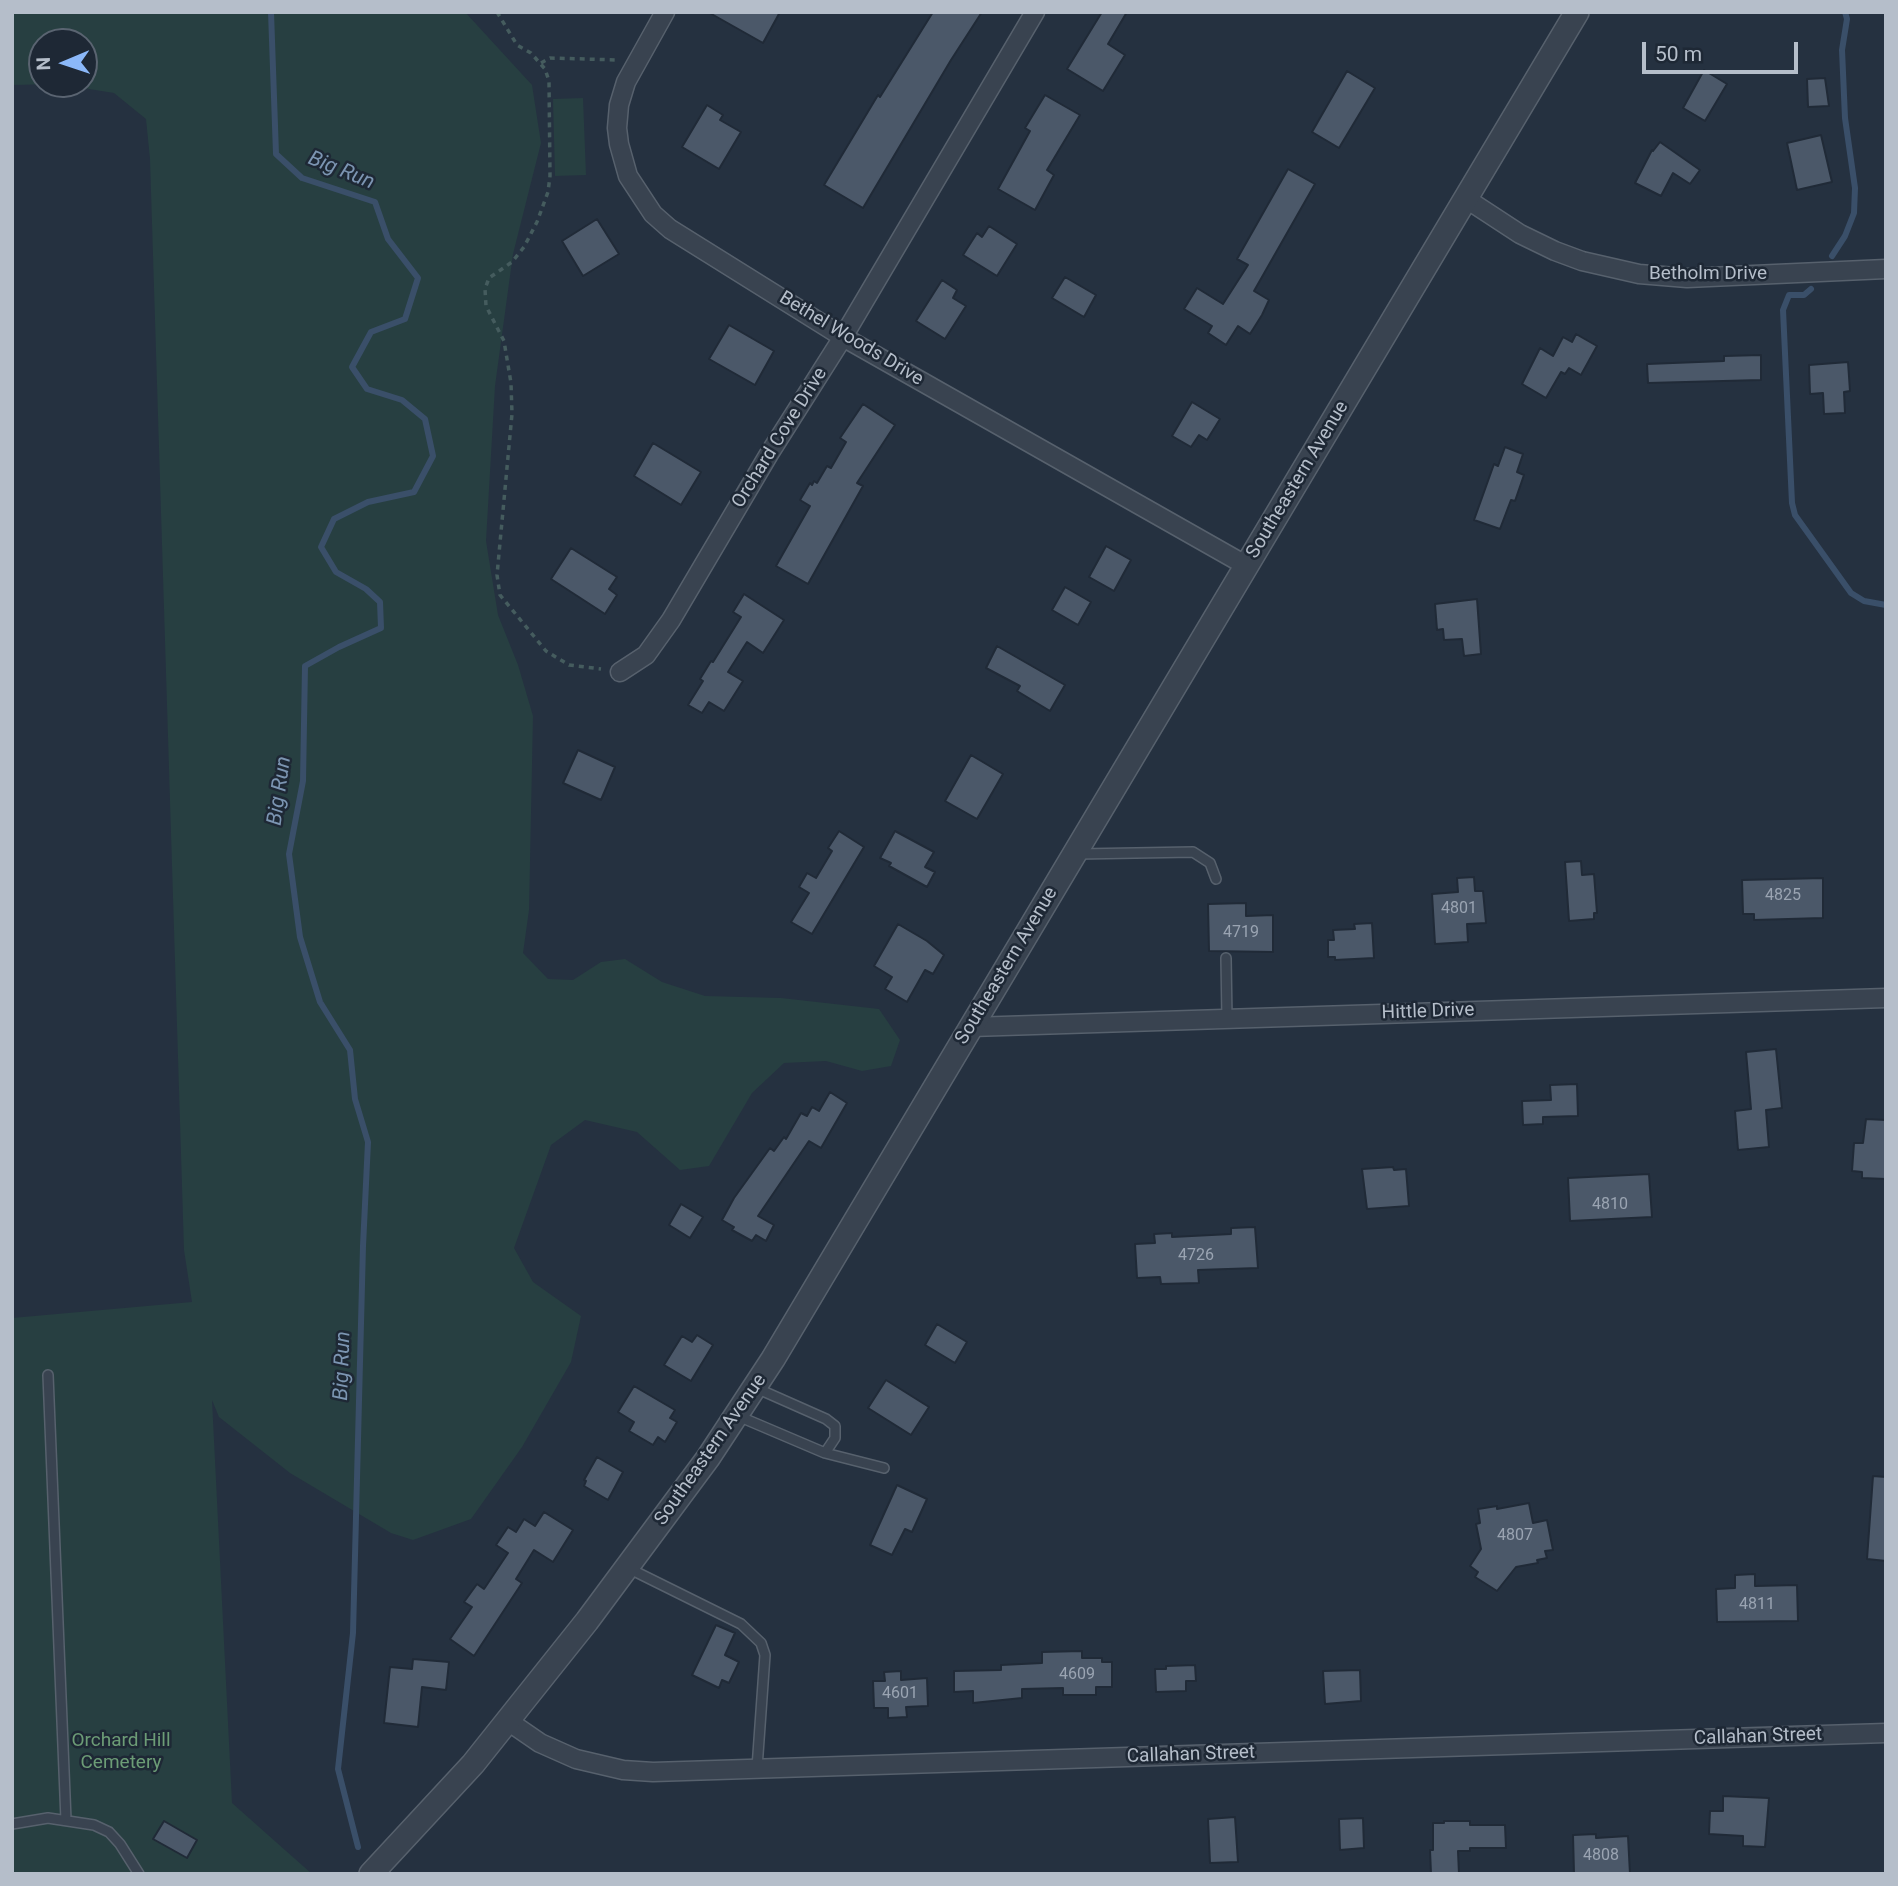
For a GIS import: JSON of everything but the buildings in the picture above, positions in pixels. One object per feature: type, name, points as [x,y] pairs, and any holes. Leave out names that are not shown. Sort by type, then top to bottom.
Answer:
[{"type":"street","name":"Bethel Woods Drive","points":[[665,12],[626,82],[619,105],[619,144],[628,176],[653,214],[670,229],[843,337],[1247,566]]},
{"type":"street","name":"Orchard Cove Drive","points":[[620,672],[646,655],[671,620],[769,454],[843,337],[1035,12]]},
{"type":"street","name":"Southeastern Avenue","points":[[371,1874],[473,1764],[508,1721],[628,1568],[755,1388],[1577,12]]},
{"type":"street","name":"Betholm Drive","points":[[1465,198],[1520,234],[1555,251],[1582,261],[1629,272],[1687,278],[1886,269]]},
{"type":"street","name":"Hittle Drive","points":[[971,1027],[1886,998]]},
{"type":"street","name":"Callahan Street","points":[[508,1721],[522,1733],[557,1752],[585,1762],[653,1772],[1886,1732]]},
{"type":"lane","points":[[1074,854],[1193,852],[1210,863],[1216,880]]},
{"type":"lane","points":[[1226,958],[1227,1018]]},
{"type":"lane","points":[[48,1375],[66,1820]]},
{"type":"lane","points":[[755,1388],[826,1419],[835,1426],[835,1438],[825,1453]]},
{"type":"lane","points":[[736,1416],[825,1453],[884,1468]]},
{"type":"lane","points":[[628,1568],[741,1625],[761,1643],[765,1655],[758,1768]]},
{"type":"lane","points":[[12,1824],[48,1818],[94,1825],[108,1832],[120,1844],[139,1874]]},
{"type":"path","points":[[497,12],[517,45],[541,63],[549,80],[548,192],[524,247],[512,262],[489,278],[485,289],[485,306],[504,341],[511,383],[512,414],[497,575],[500,596],[546,651],[569,665],[620,672]]},
{"type":"path","points":[[541,63],[550,58],[637,60]]},
{"type":"green space","name":"Orchard Hill Cemetery","points":[[12,12],[465,12],[532,85],[541,143],[513,254],[495,386],[486,541],[498,615],[518,665],[533,716],[529,910],[523,953],[548,979],[573,980],[601,962],[625,959],[662,982],[705,996],[781,998],[879,1009],[900,1040],[891,1066],[862,1071],[826,1061],[784,1063],[752,1093],[709,1166],[680,1170],[637,1132],[585,1120],[551,1145],[514,1248],[533,1282],[581,1316],[571,1362],[522,1447],[471,1519],[413,1540],[391,1533],[290,1473],[219,1417],[212,1400],[232,1803],[312,1874],[12,1874],[12,1318],[192,1302],[184,1250],[150,159],[146,119],[114,93],[98,90],[98,28],[28,28],[28,85],[12,85]]},
{"type":"green space","points":[[583,98],[586,175],[555,176],[553,99]]},
{"type":"waterway","name":"Big Run","points":[[271,12],[276,154],[302,178],[375,202],[388,239],[418,278],[405,319],[371,332],[352,367],[367,389],[402,400],[425,419],[433,456],[414,492],[368,502],[334,519],[321,547],[336,572],[366,589],[380,602],[381,628],[305,666],[303,781],[289,854],[300,937],[320,1002],[350,1050],[355,1099],[368,1142],[353,1633],[338,1769],[358,1847]]},
{"type":"waterway","points":[[1832,256],[1845,236],[1854,213],[1855,188],[1845,118],[1842,50],[1847,19],[1845,12]]},
{"type":"waterway","points":[[1811,289],[1804,295],[1789,295],[1783,310],[1792,503],[1795,515],[1851,593],[1864,601],[1886,605]]}]
